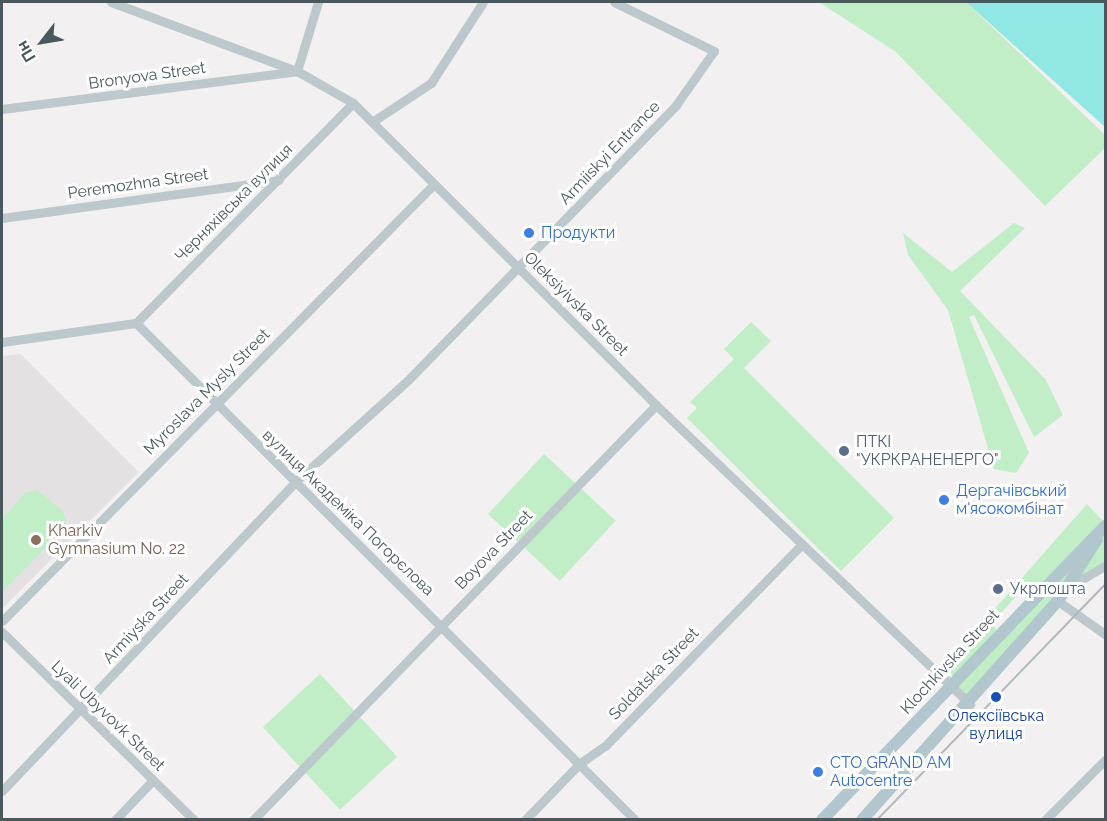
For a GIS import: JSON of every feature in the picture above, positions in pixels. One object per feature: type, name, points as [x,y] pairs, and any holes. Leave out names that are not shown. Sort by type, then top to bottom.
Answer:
[{"type":"main road","name":"Klochkivska Street","points":[[862,819],[970,704],[1058,601],[1105,527]]},
{"type":"main road","name":"Klochkivska Street","points":[[822,819],[951,688],[1042,585],[1105,527]]},
{"type":"street","name":"Oleksiyivska Street","points":[[111,2],[127,4],[297,70],[353,104],[656,405],[970,704]]},
{"type":"street","points":[[297,70],[318,2]]},
{"type":"street","points":[[372,122],[431,83],[483,2]]},
{"type":"street","name":"Armiiskyi Entrance","points":[[520,269],[676,105],[714,51],[614,2]]},
{"type":"street","name":"Bronyova Street","points":[[2,109],[297,70]]},
{"type":"street","name":"Черняхівська вулиця","points":[[136,323],[353,104]]},
{"type":"street","name":"Peremozhna Street","points":[[2,218],[278,180]]},
{"type":"street","name":"Myroslava Mysly Street","points":[[2,621],[434,184]]},
{"type":"street","name":"Armiyska Street","points":[[2,791],[294,483],[348,439],[520,269]]},
{"type":"street","points":[[2,342],[136,323]]},
{"type":"street","name":"вулиця Академіка Погорєлова","points":[[136,323],[294,483],[442,626],[635,819]]},
{"type":"street","name":"Boyova Street","points":[[253,819],[656,405]]},
{"type":"street","name":"Soldatska Street","points":[[525,819],[579,764],[605,746],[802,544]]},
{"type":"street","name":"Klochkivska Street","points":[[1069,587],[1106,565]]},
{"type":"street","points":[[1058,601],[1106,635]]},
{"type":"street","name":"Lyali Ubyvovk Street","points":[[2,632],[80,711],[194,819]]},
{"type":"street","points":[[1045,819],[1106,759]]},
{"type":"street","points":[[116,819],[153,780]]},
{"type":"shaded area","name":"Kharkiv Gymnasium No. 22","points":[[21,354],[139,472],[2,609],[2,356]]},
{"type":"green space","points":[[819,2],[966,2],[1105,135],[1105,148],[1045,206],[896,52]]},
{"type":"green space","points":[[1014,223],[1025,228],[960,291],[1046,380],[1063,415],[1034,437],[974,315],[969,317],[1029,453],[1016,473],[994,469],[948,310],[908,255],[903,233],[952,272]]},
{"type":"green space","points":[[751,322],[771,341],[744,368],[894,518],[841,571],[687,418],[697,408],[690,402],[734,359],[724,349]]},
{"type":"green space","points":[[544,454],[616,521],[560,581],[488,514]]},
{"type":"green space","points":[[37,490],[63,511],[67,526],[2,592],[2,519],[25,493]]},
{"type":"green space","points":[[1087,504],[1102,520],[1051,576],[1105,525],[1105,561],[1058,601],[970,704],[936,676]],"holes":[[[1020,592],[1029,601],[999,634],[992,623]]]},
{"type":"green space","points":[[320,674],[397,757],[340,810],[263,727]]},
{"type":"water","points":[[966,2],[1105,2],[1105,127]]},
{"type":"tram line","points":[[877,820],[1106,584]]},
{"type":"place","name":"Продукти","points":[[529,233]]},
{"type":"place","name":"ПТКІ \"УКРКРАНЕНЕРГО\"","points":[[844,451]]},
{"type":"place","name":"Дергачівський м'ясокомбінат","points":[[944,500]]},
{"type":"place","name":"Kharkiv Gymnasium No. 22","points":[[36,540]]},
{"type":"place","name":"Укрпошта","points":[[998,589]]},
{"type":"place","name":"Олексіївська вулиця","points":[[996,697]]},
{"type":"place","name":"СТО GRAND AM Autocentre","points":[[818,772]]}]
